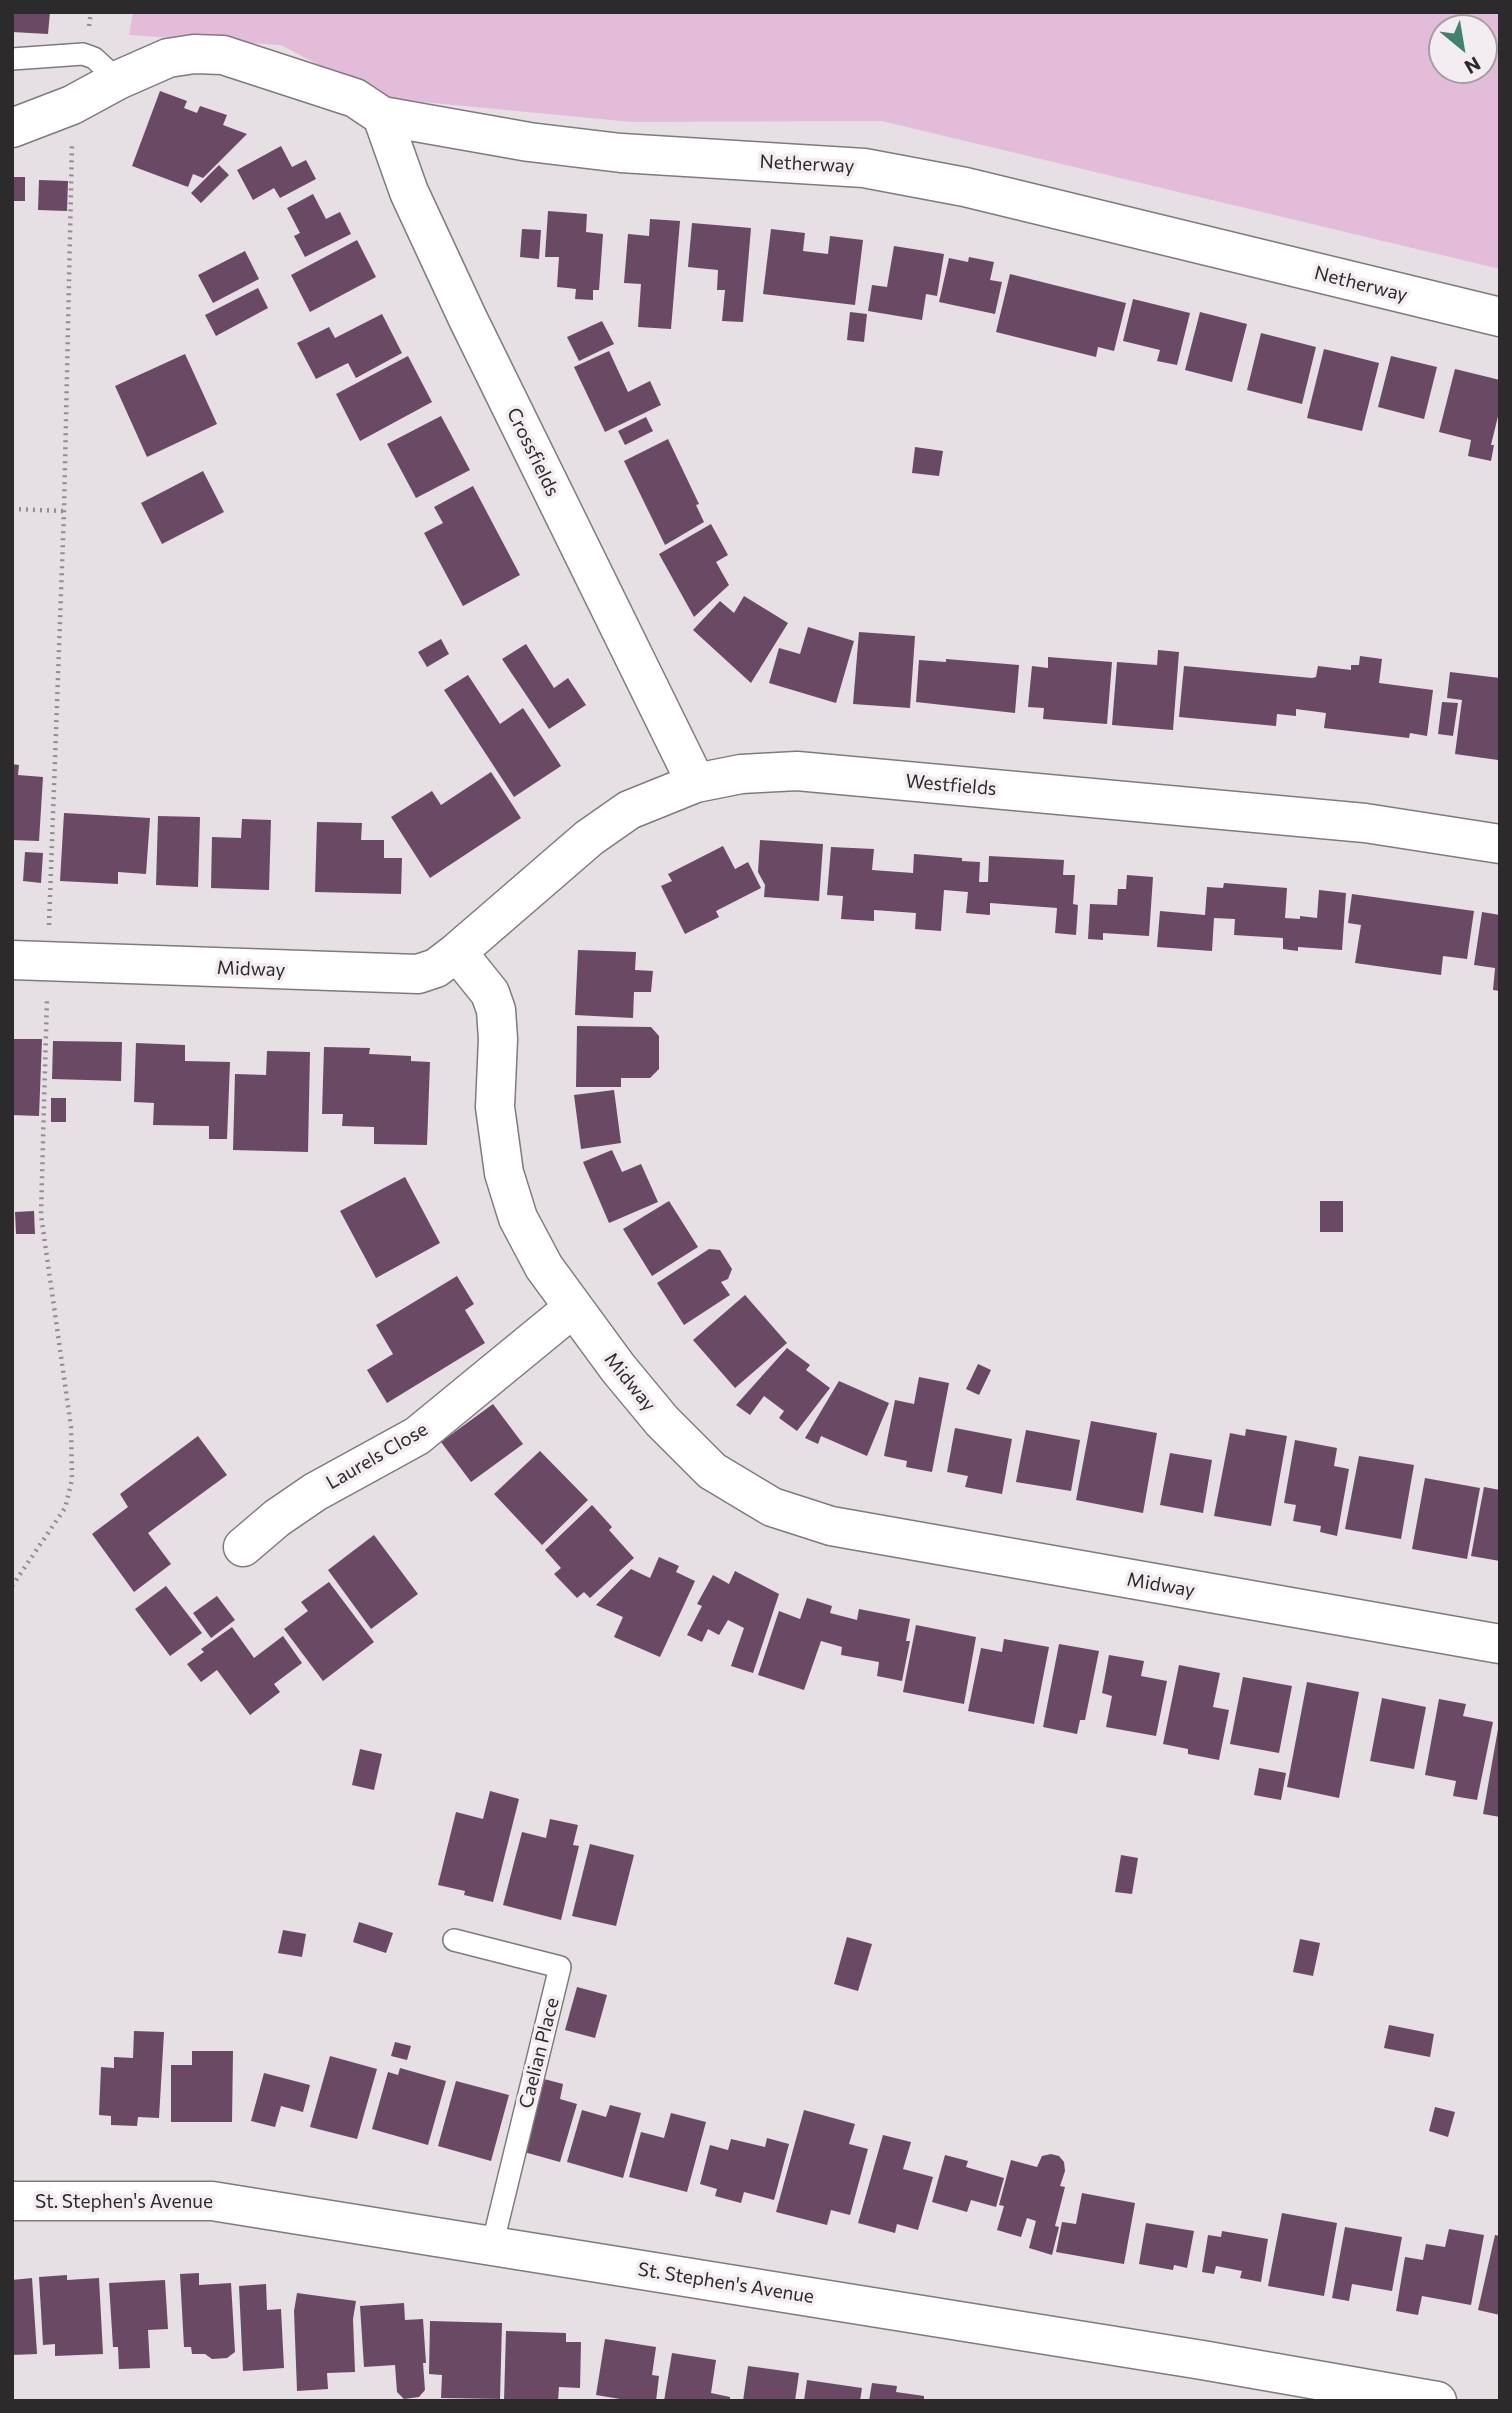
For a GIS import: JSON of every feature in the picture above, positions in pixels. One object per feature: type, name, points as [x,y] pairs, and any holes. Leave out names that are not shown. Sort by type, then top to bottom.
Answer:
[{"type":"street","name":"Netherway","points":[[12,128],[72,105],[118,79],[168,58],[194,54],[223,55],[355,98],[382,116],[529,142],[621,153],[864,168],[965,187],[1500,317]]},
{"type":"street","name":"Crossfields","points":[[382,116],[409,192],[468,319],[696,783]]},
{"type":"street","name":"Westfields","points":[[457,952],[590,838],[629,810],[696,783],[741,774],[797,771],[1365,823],[1500,844]]},
{"type":"street","name":"Midway","points":[[30,961],[400,975],[418,974],[436,968],[457,952],[490,993],[496,1010],[498,1038],[495,1107],[504,1173],[518,1217],[544,1267],[573,1308],[662,1421],[712,1471],[772,1507],[831,1527],[1500,1644]]},
{"type":"street","name":"Laurels Close","points":[[243,1547],[277,1518],[315,1492],[417,1436],[573,1308]]},
{"type":"street","name":"St. Stephen's Avenue","points":[[12,2202],[212,2201],[1188,2358],[1437,2401]]},
{"type":"lane","points":[[12,60],[83,54],[94,58],[118,79]]},
{"type":"lane","name":"Caelian Place","points":[[454,1940],[560,1967],[492,2246]]},
{"type":"path","points":[[12,1586],[65,1508],[72,1480],[71,1427],[41,1215],[30,961],[64,510],[72,105]]},
{"type":"path","points":[[12,509],[64,510]]},
{"type":"shaded area","points":[[133,12],[1500,12],[1500,269],[882,121],[632,122],[381,98],[281,45],[129,35]]},
{"type":"building","points":[[12,12],[50,12],[48,34],[12,32]]},
{"type":"building","points":[[160,91],[187,101],[184,108],[197,113],[200,106],[227,115],[223,125],[247,134],[203,178],[193,174],[188,187],[132,166]]},
{"type":"building","points":[[281,146],[292,167],[306,160],[316,179],[280,198],[274,188],[253,200],[237,170]]},
{"type":"building","points":[[219,165],[229,175],[201,203],[191,193]]},
{"type":"building","points":[[12,177],[25,177],[25,201],[12,201]]},
{"type":"building","points":[[39,180],[68,181],[67,211],[38,210]]},
{"type":"building","points":[[313,194],[326,219],[340,212],[351,234],[305,257],[294,236],[300,233],[287,208]]},
{"type":"building","points":[[548,211],[587,214],[586,232],[603,234],[599,290],[593,290],[593,300],[575,299],[576,289],[557,287],[559,257],[545,257]]},
{"type":"building","points":[[650,219],[680,221],[671,329],[638,327],[641,284],[624,283],[628,234],[649,236]]},
{"type":"building","points":[[692,223],[751,228],[743,322],[722,321],[725,290],[717,290],[718,270],[688,267]]},
{"type":"building","points":[[522,229],[541,230],[539,259],[520,257]]},
{"type":"building","points":[[771,229],[805,233],[803,251],[828,254],[830,236],[863,240],[855,305],[763,294]]},
{"type":"building","points":[[357,240],[376,277],[310,312],[291,275]]},
{"type":"building","points":[[894,246],[944,254],[937,296],[926,294],[922,320],[868,311],[872,285],[887,287]]},
{"type":"building","points":[[245,251],[259,279],[213,303],[198,275]]},
{"type":"building","points":[[969,257],[994,262],[990,280],[1002,282],[995,314],[939,302],[949,258],[968,262]]},
{"type":"building","points":[[1010,274],[1126,303],[1114,351],[1098,347],[1096,357],[996,332]]},
{"type":"building","points":[[258,288],[268,308],[216,336],[205,315]]},
{"type":"building","points":[[1133,299],[1190,313],[1177,365],[1157,361],[1160,350],[1123,341]]},
{"type":"building","points":[[850,312],[867,314],[864,342],[847,340]]},
{"type":"building","points":[[1200,312],[1247,324],[1232,382],[1185,370]]},
{"type":"building","points":[[382,314],[402,353],[356,378],[348,363],[316,379],[297,343],[329,327],[335,338]]},
{"type":"building","points":[[602,321],[614,344],[579,361],[567,337]]},
{"type":"building","points":[[1261,333],[1316,347],[1302,404],[1247,390]]},
{"type":"building","points":[[1324,349],[1379,363],[1362,431],[1307,418]]},
{"type":"building","points":[[609,351],[628,392],[650,381],[661,405],[605,432],[574,367]]},
{"type":"building","points":[[185,354],[217,424],[147,457],[115,386]]},
{"type":"building","points":[[408,356],[432,402],[360,441],[336,394]]},
{"type":"building","points":[[1391,356],[1437,367],[1424,419],[1378,407]]},
{"type":"building","points":[[1455,369],[1500,380],[1500,408],[1491,445],[1494,445],[1491,461],[1468,456],[1471,440],[1439,432]]},
{"type":"building","points":[[441,416],[470,470],[416,498],[387,444]]},
{"type":"building","points":[[646,417],[653,431],[625,445],[618,431]]},
{"type":"building","points":[[668,439],[699,504],[696,505],[704,522],[665,545],[624,461]]},
{"type":"building","points":[[915,447],[943,451],[939,476],[912,473]]},
{"type":"building","points":[[203,471],[224,512],[162,544],[141,503]]},
{"type":"building","points":[[473,486],[520,575],[463,606],[424,533],[443,523],[434,507]]},
{"type":"building","points":[[711,524],[728,555],[716,562],[729,585],[694,617],[659,554]]},
{"type":"building","points":[[744,596],[788,623],[751,683],[693,630],[720,601],[734,613]]},
{"type":"building","points":[[808,627],[854,641],[836,703],[769,683],[779,648],[800,654]]},
{"type":"building","points":[[859,632],[915,636],[910,708],[853,704]]},
{"type":"building","points":[[441,639],[449,654],[427,667],[418,652]]},
{"type":"building","points":[[526,644],[554,688],[568,678],[586,705],[549,729],[502,659]]},
{"type":"building","points":[[1158,650],[1179,652],[1173,730],[1112,725],[1117,662],[1157,665]]},
{"type":"building","points":[[1360,656],[1382,659],[1379,683],[1433,690],[1427,736],[1410,733],[1409,738],[1324,728],[1326,713],[1296,709],[1296,716],[1277,714],[1276,726],[1179,717],[1184,666],[1312,678],[1316,677],[1318,666],[1351,670],[1351,665],[1359,665]]},
{"type":"building","points":[[1048,657],[1112,662],[1107,724],[1043,719],[1044,708],[1028,707],[1032,666],[1048,668]]},
{"type":"building","points":[[946,659],[1019,665],[1015,713],[916,702],[919,660],[946,662]]},
{"type":"building","points":[[1450,672],[1500,678],[1498,760],[1455,754],[1462,700],[1447,698]]},
{"type":"building","points":[[468,675],[500,724],[523,708],[561,766],[514,797],[444,690]]},
{"type":"building","points":[[1442,702],[1458,703],[1453,736],[1438,734]]},
{"type":"building","points":[[12,764],[19,765],[18,775],[43,777],[39,841],[12,840]]},
{"type":"building","points":[[491,772],[521,818],[430,878],[391,817],[432,791],[441,805]]},
{"type":"building","points":[[64,813],[150,818],[146,874],[118,872],[118,884],[60,881]]},
{"type":"building","points":[[158,816],[200,817],[198,887],[156,885]]},
{"type":"building","points":[[242,819],[271,820],[269,890],[211,888],[212,837],[241,838]]},
{"type":"building","points":[[317,822],[362,823],[361,840],[384,840],[384,858],[402,858],[401,894],[315,892]]},
{"type":"building","points":[[760,840],[823,844],[819,901],[764,897],[765,885],[758,872]]},
{"type":"building","points":[[723,846],[735,869],[748,862],[761,888],[716,911],[719,917],[685,934],[661,886],[672,881],[668,874]]},
{"type":"building","points":[[831,847],[874,849],[872,870],[913,873],[914,854],[980,862],[979,882],[988,882],[989,856],[1064,860],[1063,875],[1075,875],[1073,904],[1078,905],[1076,935],[1055,933],[1057,908],[990,903],[990,915],[966,913],[968,892],[944,890],[941,931],[915,929],[916,913],[874,910],[874,921],[841,919],[843,896],[827,895]]},
{"type":"building","points":[[25,852],[43,853],[41,883],[23,881]]},
{"type":"building","points":[[1127,875],[1153,877],[1149,936],[1103,933],[1103,940],[1088,939],[1090,904],[1117,905],[1118,889],[1126,889]]},
{"type":"building","points":[[1224,883],[1287,888],[1285,918],[1317,918],[1319,890],[1346,893],[1342,950],[1298,947],[1298,951],[1283,949],[1283,938],[1234,935],[1235,919],[1214,918],[1212,951],[1157,947],[1160,911],[1205,915],[1207,887],[1223,888]]},
{"type":"building","points":[[1352,894],[1474,911],[1467,959],[1443,956],[1441,975],[1355,963],[1361,925],[1348,923]]},
{"type":"building","points":[[1482,912],[1500,915],[1500,991],[1493,990],[1495,968],[1474,965]]},
{"type":"building","points":[[578,950],[636,952],[635,970],[653,971],[651,992],[634,992],[633,1018],[575,1015]]},
{"type":"building","points":[[577,1026],[651,1027],[659,1036],[659,1069],[650,1078],[621,1078],[621,1087],[576,1087]]},
{"type":"building","points":[[12,1039],[42,1039],[39,1116],[12,1115]]},
{"type":"building","points":[[53,1041],[122,1042],[121,1081],[52,1079]]},
{"type":"building","points":[[136,1043],[185,1045],[185,1061],[230,1062],[227,1139],[209,1139],[209,1126],[153,1125],[154,1103],[134,1102]]},
{"type":"building","points":[[324,1047],[370,1048],[369,1054],[411,1056],[411,1061],[430,1062],[427,1145],[374,1144],[374,1127],[342,1126],[343,1114],[322,1114]]},
{"type":"building","points":[[267,1051],[310,1052],[308,1152],[233,1150],[235,1074],[266,1075]]},
{"type":"building","points":[[614,1090],[621,1143],[581,1149],[574,1095]]},
{"type":"building","points":[[51,1098],[66,1098],[66,1122],[51,1122]]},
{"type":"building","points":[[612,1150],[622,1172],[641,1164],[658,1202],[609,1223],[583,1162]]},
{"type":"building","points":[[405,1177],[440,1243],[376,1278],[340,1211]]},
{"type":"building","points":[[669,1201],[698,1247],[652,1276],[623,1229]]},
{"type":"building","points":[[1320,1201],[1343,1201],[1343,1232],[1320,1232]]},
{"type":"building","points":[[34,1211],[35,1234],[16,1234],[15,1212]]},
{"type":"building","points":[[709,1249],[720,1250],[732,1269],[728,1279],[721,1282],[730,1295],[684,1325],[657,1283]]},
{"type":"building","points":[[457,1276],[474,1304],[465,1310],[485,1343],[387,1403],[367,1370],[393,1354],[376,1325]]},
{"type":"building","points":[[745,1295],[787,1343],[735,1388],[693,1340]]},
{"type":"building","points":[[787,1348],[810,1365],[806,1370],[830,1388],[797,1431],[779,1418],[784,1411],[764,1396],[750,1415],[736,1405]]},
{"type":"building","points":[[978,1364],[991,1370],[979,1395],[966,1389]]},
{"type":"building","points":[[919,1377],[949,1383],[932,1472],[906,1467],[907,1461],[884,1456],[895,1400],[914,1404]]},
{"type":"building","points":[[839,1381],[889,1403],[867,1456],[821,1436],[818,1444],[805,1438]]},
{"type":"building","points":[[493,1404],[523,1444],[471,1482],[441,1442]]},
{"type":"building","points":[[1091,1421],[1157,1433],[1143,1513],[1076,1500]]},
{"type":"building","points":[[955,1428],[1012,1439],[1002,1494],[965,1487],[968,1476],[947,1472]]},
{"type":"building","points":[[1246,1429],[1287,1436],[1271,1526],[1214,1516],[1230,1433],[1245,1436]]},
{"type":"building","points":[[1026,1430],[1080,1440],[1071,1491],[1016,1482]]},
{"type":"building","points":[[198,1436],[227,1475],[148,1533],[171,1564],[134,1592],[92,1534],[128,1507],[120,1494]]},
{"type":"building","points":[[1295,1440],[1337,1448],[1334,1466],[1349,1469],[1337,1536],[1320,1532],[1321,1526],[1293,1521],[1296,1505],[1284,1503]]},
{"type":"building","points":[[540,1451],[588,1500],[542,1545],[494,1494]]},
{"type":"building","points":[[1170,1453],[1212,1460],[1203,1513],[1160,1505]]},
{"type":"building","points":[[1359,1456],[1414,1465],[1401,1539],[1345,1529]]},
{"type":"building","points":[[1425,1478],[1480,1488],[1467,1559],[1412,1549]]},
{"type":"building","points":[[1484,1487],[1500,1490],[1500,1561],[1471,1556]]},
{"type":"building","points":[[592,1505],[612,1527],[609,1530],[634,1558],[590,1598],[584,1592],[577,1598],[554,1574],[561,1568],[545,1550]]},
{"type":"building","points":[[374,1535],[418,1594],[371,1629],[328,1570]]},
{"type":"building","points":[[659,1557],[679,1566],[676,1572],[695,1581],[660,1657],[614,1637],[623,1617],[596,1605],[631,1569],[650,1578]]},
{"type":"building","points":[[735,1571],[779,1594],[753,1673],[731,1666],[744,1628],[728,1620],[719,1635],[708,1629],[702,1642],[687,1635],[702,1606],[697,1604],[713,1575],[729,1584]]},
{"type":"building","points":[[329,1582],[374,1642],[323,1681],[284,1629],[308,1611],[301,1602]]},
{"type":"building","points":[[166,1586],[202,1633],[170,1656],[135,1609]]},
{"type":"building","points":[[217,1596],[235,1620],[211,1638],[193,1613]]},
{"type":"building","points":[[807,1598],[832,1606],[830,1613],[857,1620],[859,1609],[910,1619],[906,1641],[910,1641],[902,1681],[877,1676],[879,1662],[841,1655],[842,1647],[821,1641],[804,1690],[758,1675],[779,1611],[800,1619]]},
{"type":"building","points":[[916,1625],[976,1637],[964,1704],[903,1692]]},
{"type":"building","points":[[232,1627],[254,1658],[283,1636],[302,1663],[274,1684],[280,1692],[250,1715],[217,1670],[201,1682],[187,1664],[204,1652],[201,1649]]},
{"type":"building","points":[[1004,1639],[1049,1647],[1034,1724],[968,1711],[981,1648],[1002,1652]]},
{"type":"building","points":[[1059,1644],[1099,1651],[1085,1720],[1080,1720],[1077,1734],[1043,1727]]},
{"type":"building","points":[[1109,1655],[1144,1661],[1141,1676],[1167,1681],[1156,1736],[1106,1727],[1112,1696],[1102,1693]]},
{"type":"building","points":[[1179,1665],[1220,1673],[1213,1707],[1229,1710],[1219,1760],[1188,1754],[1188,1749],[1163,1744]]},
{"type":"building","points":[[1243,1677],[1292,1686],[1279,1753],[1230,1744]]},
{"type":"building","points":[[1307,1682],[1359,1692],[1339,1798],[1287,1787]]},
{"type":"building","points":[[1382,1698],[1426,1707],[1414,1769],[1370,1761]]},
{"type":"building","points":[[1439,1699],[1466,1704],[1463,1716],[1493,1722],[1477,1800],[1453,1796],[1456,1781],[1425,1775]]},
{"type":"building","points":[[1500,1729],[1500,1817],[1483,1814]]},
{"type":"building","points":[[360,1749],[382,1754],[374,1790],[352,1785]]},
{"type":"building","points":[[1259,1768],[1286,1773],[1281,1800],[1254,1795]]},
{"type":"building","points":[[490,1791],[519,1799],[493,1902],[464,1895],[465,1891],[438,1885],[456,1812],[483,1819]]},
{"type":"building","points":[[550,1819],[578,1825],[573,1845],[579,1846],[561,1920],[503,1905],[522,1832],[546,1838]]},
{"type":"building","points":[[590,1844],[634,1855],[616,1926],[572,1916]]},
{"type":"building","points":[[1121,1855],[1138,1858],[1132,1894],[1115,1892]]},
{"type":"building","points":[[359,1922],[393,1933],[386,1953],[353,1942]]},
{"type":"building","points":[[283,1930],[306,1934],[302,1957],[278,1953]]},
{"type":"building","points":[[847,1937],[872,1944],[858,1991],[834,1984]]},
{"type":"building","points":[[1300,1939],[1320,1943],[1313,1976],[1293,1972]]},
{"type":"building","points":[[577,1987],[607,1995],[595,2038],[565,2030]]},
{"type":"building","points":[[1389,2025],[1434,2034],[1430,2057],[1384,2048]]},
{"type":"building","points":[[134,2031],[164,2032],[159,2118],[138,2117],[137,2126],[111,2125],[111,2116],[99,2115],[101,2067],[114,2068],[114,2057],[133,2058]]},
{"type":"building","points":[[395,2042],[411,2046],[407,2060],[391,2056]]},
{"type":"building","points":[[192,2051],[233,2051],[232,2122],[171,2122],[171,2065],[192,2065]]},
{"type":"building","points":[[330,2056],[377,2069],[357,2139],[310,2127]]},
{"type":"building","points":[[400,2068],[446,2081],[428,2145],[372,2129],[388,2072],[398,2075]]},
{"type":"building","points":[[264,2073],[310,2085],[303,2112],[281,2106],[275,2127],[251,2121]]},
{"type":"building","points":[[544,2079],[563,2084],[560,2099],[577,2104],[560,2162],[524,2152]]},
{"type":"building","points":[[456,2081],[509,2095],[491,2161],[438,2146]]},
{"type":"building","points":[[610,2105],[641,2113],[623,2178],[567,2162],[582,2110],[606,2117]]},
{"type":"building","points":[[1435,2107],[1455,2112],[1448,2137],[1429,2131]]},
{"type":"building","points":[[804,2110],[855,2124],[849,2144],[868,2149],[850,2215],[831,2210],[827,2225],[776,2212]]},
{"type":"building","points":[[671,2113],[706,2122],[687,2192],[629,2177],[641,2132],[664,2138]]},
{"type":"building","points":[[883,2135],[911,2142],[903,2169],[933,2177],[918,2230],[897,2224],[895,2233],[858,2223]]},
{"type":"building","points":[[767,2138],[789,2144],[774,2200],[744,2192],[741,2203],[715,2196],[717,2189],[700,2184],[710,2145],[728,2150],[731,2139],[765,2147]]},
{"type":"building","points":[[945,2155],[968,2161],[966,2167],[1004,2178],[996,2207],[971,2200],[967,2212],[932,2202]]},
{"type":"building","points":[[1042,2156],[1059,2156],[1064,2162],[1065,2171],[1060,2186],[1065,2187],[1055,2226],[1059,2227],[1052,2255],[1029,2248],[1036,2221],[1027,2218],[1021,2237],[997,2230],[1004,2206],[999,2205],[1011,2160],[1037,2167]]},
{"type":"building","points":[[1082,2193],[1135,2203],[1124,2264],[1056,2252],[1062,2222],[1076,2224]]},
{"type":"building","points":[[1282,2213],[1337,2223],[1324,2296],[1268,2286]]},
{"type":"building","points":[[1146,2223],[1194,2231],[1187,2268],[1174,2265],[1173,2270],[1139,2264]]},
{"type":"building","points":[[1345,2227],[1402,2237],[1392,2291],[1352,2284],[1349,2301],[1332,2298]]},
{"type":"building","points":[[1449,2229],[1484,2235],[1471,2305],[1422,2296],[1418,2315],[1396,2311],[1405,2257],[1423,2260],[1426,2244],[1445,2247]]},
{"type":"building","points":[[1222,2231],[1268,2239],[1261,2282],[1240,2278],[1242,2271],[1216,2266],[1214,2274],[1202,2272],[1208,2235],[1221,2237]]},
{"type":"building","points":[[1495,2235],[1500,2236],[1500,2315],[1478,2310]]},
{"type":"building","points":[[199,2273],[199,2285],[231,2283],[235,2352],[227,2358],[212,2359],[205,2354],[192,2354],[191,2347],[184,2347],[180,2274]]},
{"type":"building","points":[[67,2275],[67,2280],[99,2278],[103,2354],[55,2356],[55,2344],[43,2345],[39,2277]]},
{"type":"building","points":[[32,2278],[37,2354],[12,2355],[12,2280]]},
{"type":"building","points":[[165,2280],[168,2329],[148,2330],[150,2368],[119,2369],[118,2347],[113,2347],[109,2283]]},
{"type":"building","points":[[266,2284],[267,2310],[281,2309],[284,2368],[243,2371],[239,2286]]},
{"type":"building","points":[[297,2293],[356,2301],[353,2319],[355,2372],[327,2373],[328,2389],[297,2391],[294,2311]]},
{"type":"building","points":[[404,2303],[405,2320],[423,2319],[426,2363],[423,2363],[425,2390],[419,2397],[404,2399],[397,2392],[395,2365],[364,2367],[360,2306]]},
{"type":"building","points":[[430,2321],[502,2323],[500,2399],[441,2398],[442,2375],[429,2374]]},
{"type":"building","points":[[506,2331],[566,2333],[566,2342],[581,2342],[580,2388],[559,2387],[558,2401],[504,2401]]},
{"type":"building","points":[[605,2339],[656,2347],[652,2375],[659,2376],[656,2401],[632,2401],[596,2395]]},
{"type":"building","points":[[672,2353],[716,2360],[711,2393],[730,2397],[730,2401],[664,2401]]},
{"type":"building","points":[[748,2366],[799,2373],[795,2401],[743,2401]]},
{"type":"building","points":[[807,2380],[862,2388],[860,2401],[804,2401]]},
{"type":"building","points":[[872,2383],[897,2386],[896,2392],[924,2396],[924,2401],[869,2401]]}]
